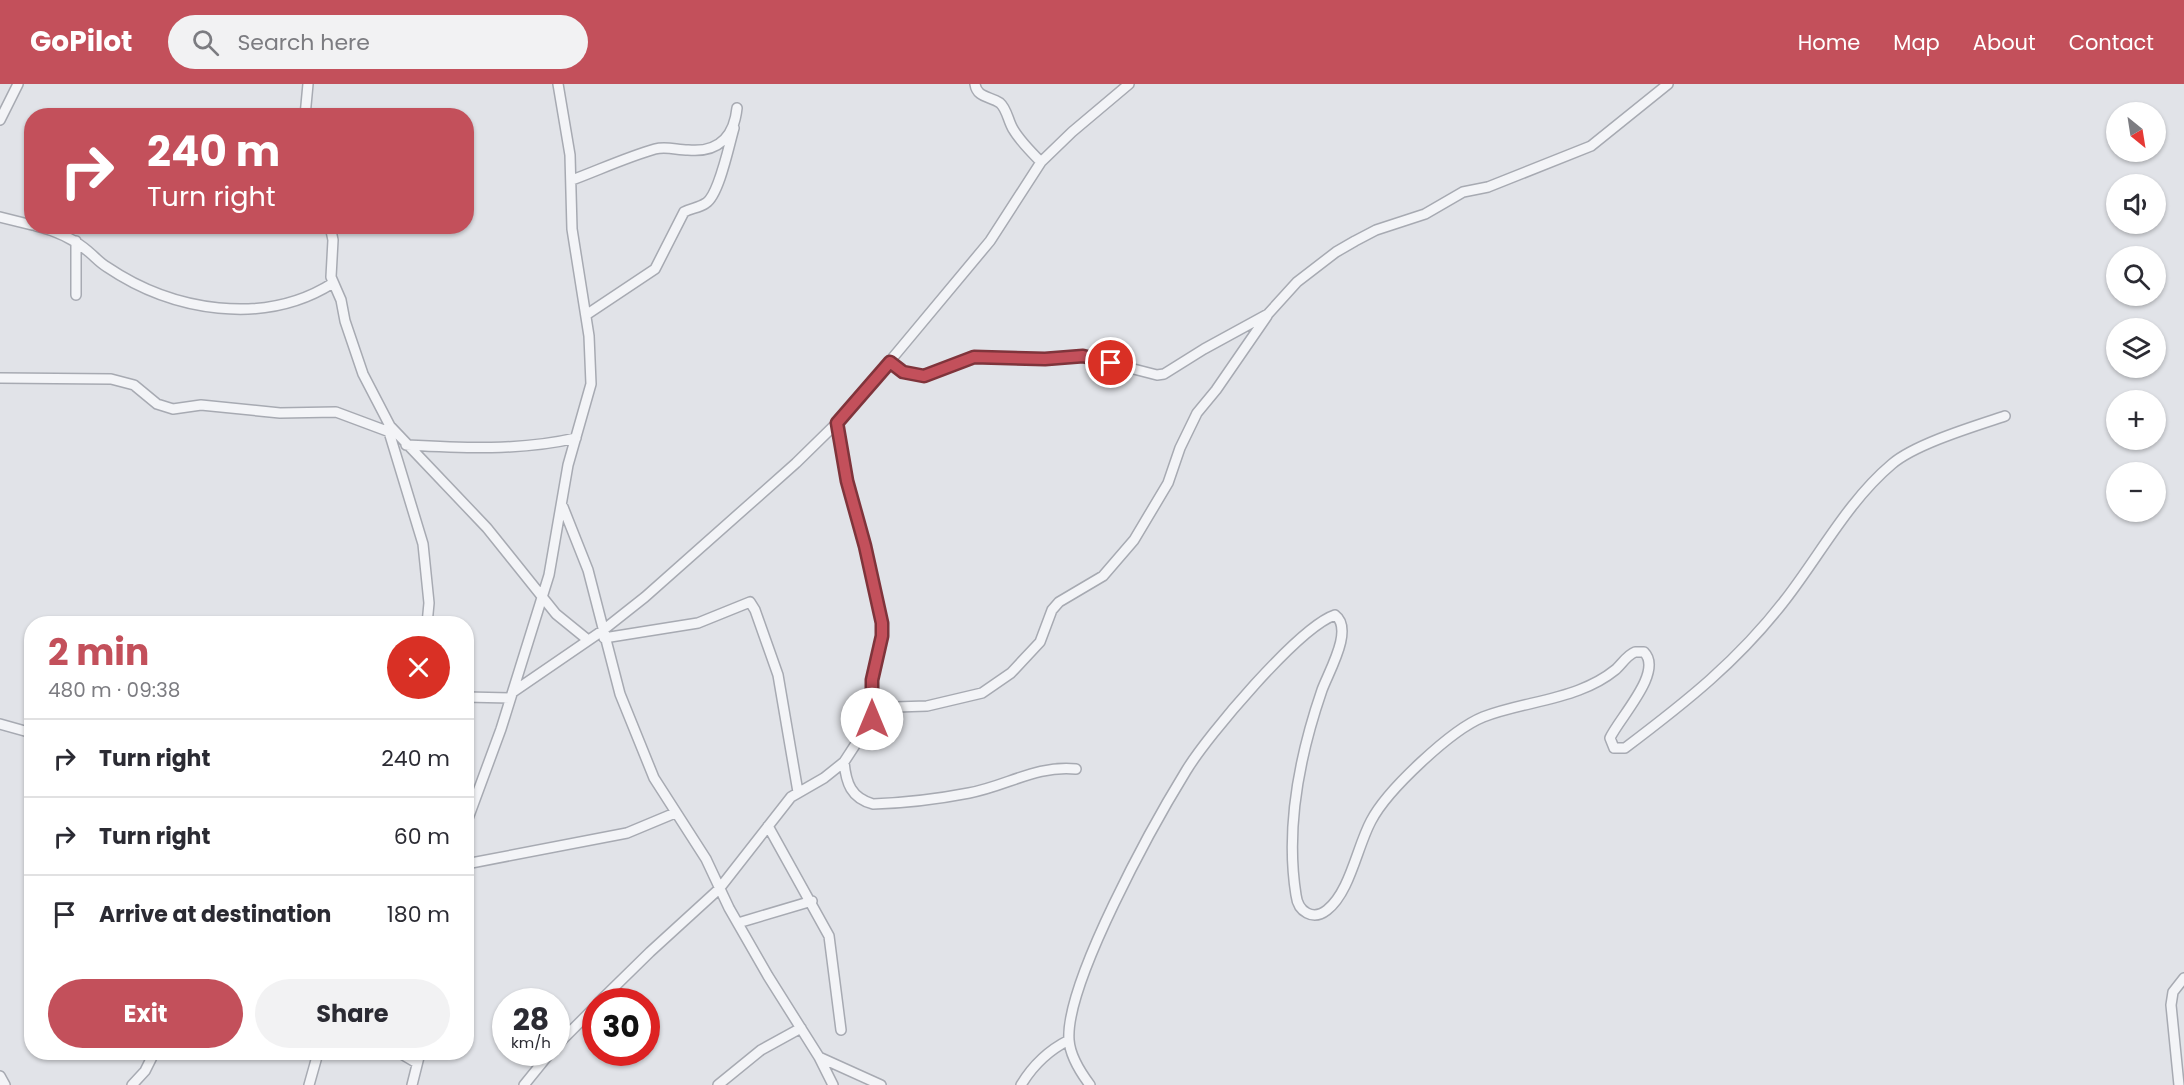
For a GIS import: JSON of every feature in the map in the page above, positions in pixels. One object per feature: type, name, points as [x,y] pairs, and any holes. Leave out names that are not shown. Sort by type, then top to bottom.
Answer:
[{"type":"street","points":[[0,120],[5,105],[18,84]]},
{"type":"street","points":[[306,108],[308,84]]},
{"type":"street","points":[[474,802],[512,695],[542,599],[553,559],[568,465],[591,384],[586,315],[573,238],[572,180],[567,129],[558,84]]},
{"type":"street","points":[[975,84],[982,96],[1003,107],[1016,134],[1041,162]]},
{"type":"street","points":[[603,634],[769,490],[837,423],[990,241],[1041,162],[1072,132],[1129,84]]},
{"type":"street","points":[[613,988],[719,889],[786,802],[798,792],[824,778],[844,762],[872,719],[896,707],[927,706],[982,693],[1019,666],[1040,642],[1052,610],[1059,602],[1103,576],[1129,547],[1168,483],[1180,448],[1197,413],[1216,390],[1268,314],[1297,282],[1336,252],[1377,230],[1425,214],[1463,192],[1488,187],[1591,146],[1668,84]]},
{"type":"street","points":[[586,315],[655,269],[684,212],[706,203],[711,198],[718,184],[734,128],[737,108]]},
{"type":"street","points":[[572,180],[660,148],[688,151],[713,148],[734,128]]},
{"type":"street","points":[[0,217],[24,223]]},
{"type":"street","points":[[65,234],[108,268],[147,289],[199,306],[229,310],[275,305],[316,293],[333,283]]},
{"type":"street","points":[[332,234],[330,269],[333,283],[341,300],[345,321],[363,374],[393,434],[423,544],[429,603],[428,616]]},
{"type":"street","points":[[76,241],[76,295]]},
{"type":"street","points":[[890,362],[903,372],[924,376],[974,357],[1045,359],[1083,356],[1157,375],[1164,374],[1214,343],[1268,314]]},
{"type":"street","points":[[0,378],[111,379],[134,385],[157,404],[173,409],[201,405],[274,412],[336,412],[393,434],[487,528],[542,599],[570,627],[588,640]]},
{"type":"street","points":[[1090,1085],[1073,1054],[1069,1040],[1077,998],[1095,946],[1145,845],[1186,771],[1224,719],[1284,656],[1324,619],[1335,615],[1341,620],[1343,629],[1340,645],[1315,711],[1298,775],[1293,857],[1296,896],[1302,910],[1309,915],[1318,915],[1328,909],[1337,899],[1345,887],[1372,819],[1392,793],[1411,772],[1461,729],[1480,718],[1500,711],[1577,691],[1601,680],[1635,652],[1644,652],[1649,657],[1650,664],[1647,676],[1610,738],[1614,748],[1625,748],[1724,670],[1784,602],[1860,497],[1893,463],[1940,440],[2006,416]]},
{"type":"street","points":[[837,423],[847,481],[865,546],[882,623],[882,636],[872,680],[872,719]]},
{"type":"street","points":[[406,445],[506,448],[551,444],[576,438]]},
{"type":"street","points":[[562,504],[588,570],[619,691],[660,790],[706,859],[719,889],[819,1057],[832,1085]]},
{"type":"street","points":[[474,697],[512,695],[588,640],[603,634],[698,623],[750,602],[778,675],[798,792]]},
{"type":"street","points":[[0,724],[24,731]]},
{"type":"street","points":[[844,762],[849,786],[864,802],[873,804],[970,793],[1056,767],[1076,769]]},
{"type":"street","points":[[474,862],[627,833],[675,813]]},
{"type":"street","points":[[768,826],[812,901],[830,940],[841,1030]]},
{"type":"street","points":[[738,923],[812,901]]},
{"type":"street","points":[[2179,1085],[2170,1005],[2173,992],[2184,978]]},
{"type":"street","points":[[570,1032],[582,1020]]},
{"type":"street","points":[[718,1085],[761,1050],[801,1028]]},
{"type":"street","points":[[1021,1085],[1038,1062],[1054,1048],[1069,1040]]},
{"type":"street","points":[[819,1057],[881,1085]]},
{"type":"street","points":[[132,1085],[148,1067],[151,1060]]},
{"type":"street","points":[[309,1085],[316,1060]]},
{"type":"street","points":[[412,1060],[417,1063]]},
{"type":"street","points":[[412,1085],[418,1060]]},
{"type":"street","points":[[524,1085],[539,1066]]},
{"type":"street","points":[[0,1076],[5,1085]]},
{"type":"route","points":[[872,719],[872,680],[882,636],[882,623],[865,546],[852,505],[837,423],[890,362],[903,372],[924,376],[938,372],[966,358],[974,357],[1045,359],[1089,356],[1111,363]]}]
